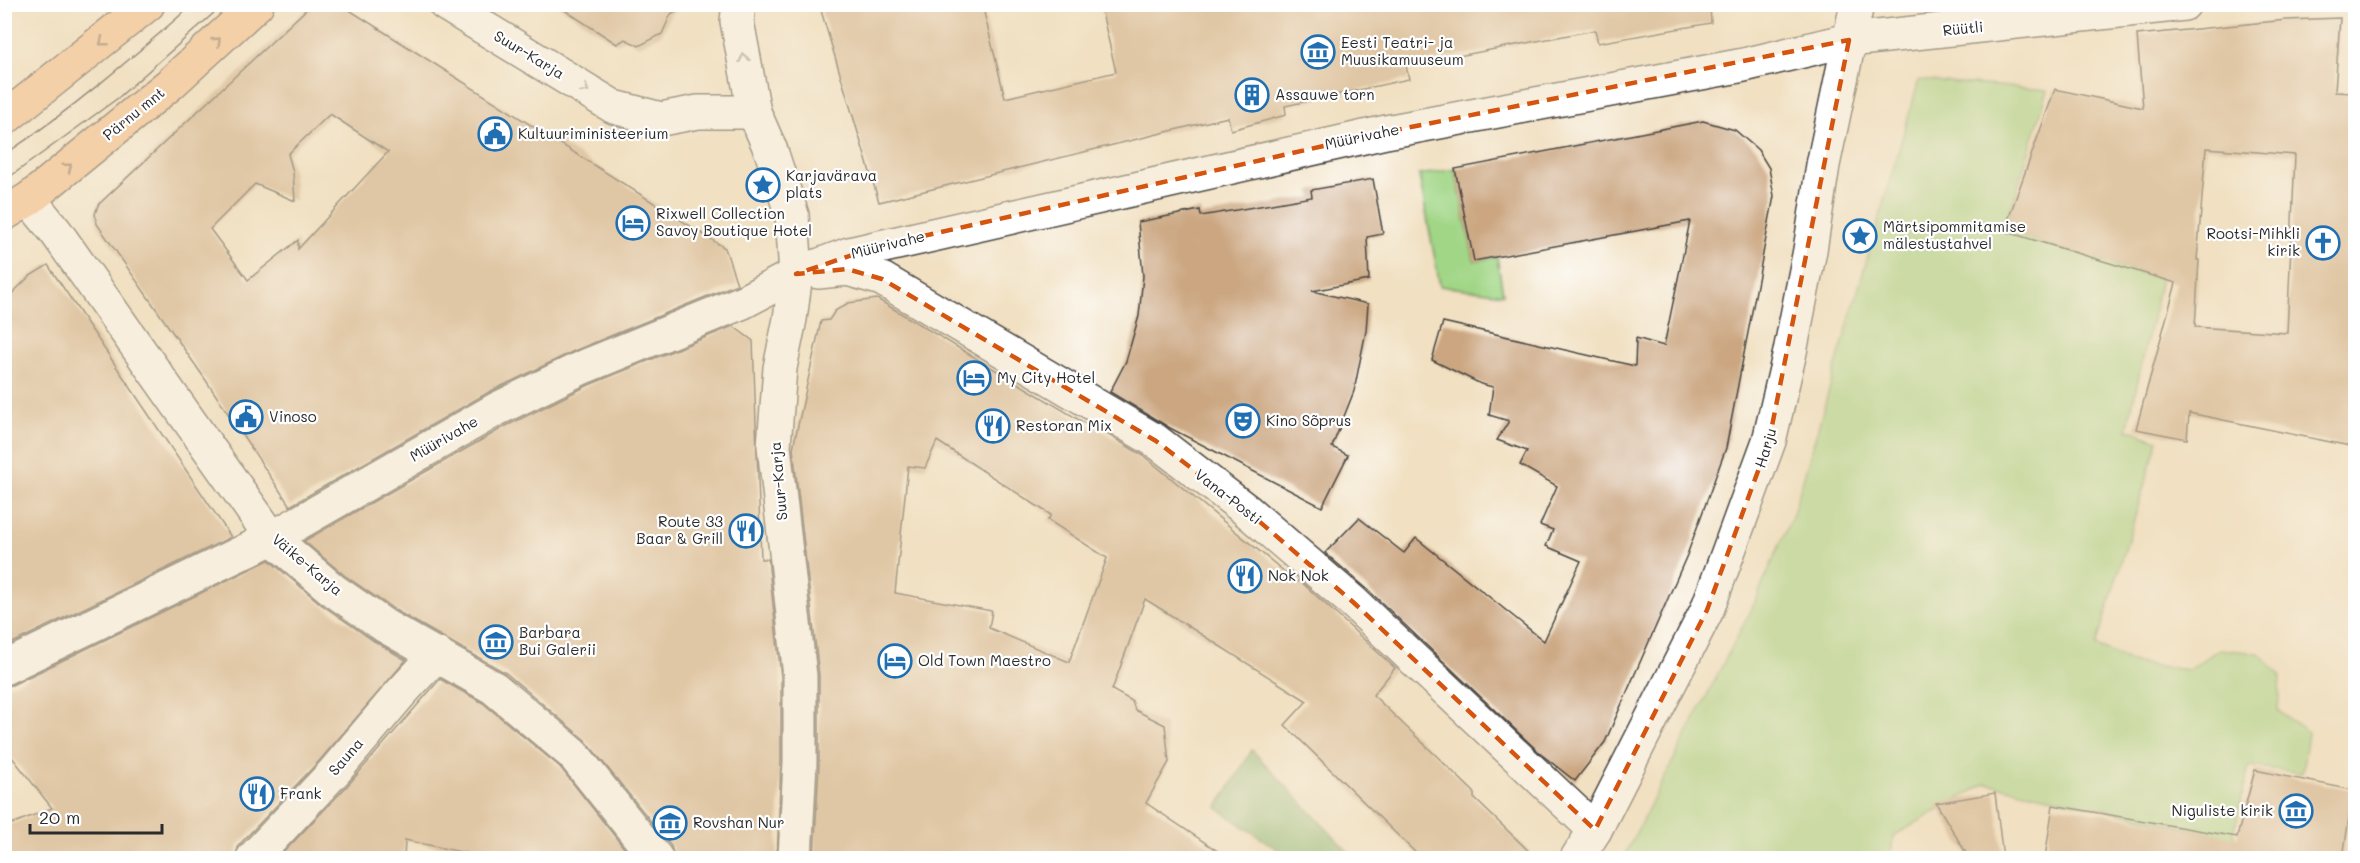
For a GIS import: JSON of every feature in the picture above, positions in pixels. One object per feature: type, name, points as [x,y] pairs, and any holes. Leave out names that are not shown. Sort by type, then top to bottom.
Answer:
[{"type":"main road","points":[[4,118],[148,4]]},
{"type":"main road","name":"Pärnu mnt","points":[[17,207],[170,84],[256,4]]},
{"type":"street","name":"Suur-Karja","points":[[445,4],[614,107],[662,119],[698,112],[754,112]]},
{"type":"street","name":"Suur-Karja","points":[[739,4],[737,21],[754,112],[771,151],[792,215],[795,274],[790,319],[780,368],[774,446],[800,676],[800,762],[795,858]]},
{"type":"street","name":"Harju","points":[[1577,858],[1595,830],[1707,610],[1769,441],[1790,352],[1810,250],[1823,165],[1857,4]]},
{"type":"street","name":"Rüütli","points":[[1849,40],[2184,4]]},
{"type":"street","name":"Müürivahe","points":[[4,668],[272,538],[497,409],[581,368],[743,302],[795,274],[849,254],[1386,132],[1744,64],[1849,40]]},
{"type":"street","name":"Väike-Karja","points":[[17,207],[57,232],[272,538],[333,590],[385,626],[494,688],[573,754],[656,858]]},
{"type":"street","name":"Vana-Posti","points":[[795,274],[847,269],[882,279],[1156,441],[1246,510],[1353,602],[1595,830]]},
{"type":"street","name":"Sauna","points":[[253,858],[334,772],[437,654]]},
{"type":"highlighted area","points":[[1849,40],[1769,441],[1707,610],[1595,830],[1353,602],[1246,510],[1156,441],[882,279],[847,269],[796,274],[879,246],[1386,132]]},
{"type":"green space","points":[[1919,80],[2048,90],[2004,231],[2161,279],[2127,429],[2158,440],[2096,646],[2135,663],[2189,670],[2219,649],[2259,653],[2280,675],[2278,711],[2308,732],[2302,773],[2249,766],[2233,838],[1986,783],[1893,836],[1891,858],[1623,858],[1753,606],[1793,514]]},
{"type":"green space","points":[[1455,169],[1474,261],[1497,257],[1503,294],[1440,286],[1419,175]]},
{"type":"green space","points":[[1252,750],[1354,858],[1290,858],[1217,808]]},
{"type":"building","points":[[312,4],[340,4],[725,248],[737,284],[574,351],[489,392],[290,506],[97,224],[95,214],[98,205]],"holes":[[[330,114],[388,152],[298,249],[298,240],[248,280],[210,229],[255,184],[295,201],[293,172],[288,154]]]},
{"type":"building","points":[[555,4],[687,4],[671,14],[662,34],[639,46],[625,39],[617,44]]},
{"type":"building","points":[[819,4],[982,4],[1005,98],[1116,72],[1100,4],[1710,4],[1711,23],[1598,43],[1595,30],[1406,66],[1409,79],[1285,106],[1286,115],[1231,130],[1228,117],[879,202]]},
{"type":"building","points":[[2340,18],[2335,92],[2355,93],[2355,447],[2189,413],[2187,439],[2136,429],[2176,283],[2004,231],[2055,89],[2143,108],[2137,35],[2287,20]],"holes":[[[2206,148],[2295,155],[2287,333],[2195,327],[2199,260],[2197,260]]]},
{"type":"building","points":[[1703,121],[1735,130],[1758,150],[1769,168],[1774,196],[1726,448],[1687,555],[1605,742],[1575,781],[1542,755],[1366,588],[1325,553],[1359,518],[1404,553],[1416,538],[1544,641],[1581,561],[1546,546],[1553,530],[1540,525],[1557,486],[1520,465],[1527,451],[1497,440],[1509,421],[1489,415],[1493,387],[1481,384],[1432,360],[1443,322],[1635,366],[1636,338],[1664,346],[1690,221],[1474,261],[1455,169]]},
{"type":"building","points":[[1373,179],[1383,234],[1367,237],[1369,280],[1312,291],[1368,304],[1366,331],[1354,391],[1332,447],[1348,455],[1322,507],[1170,428],[1110,392],[1126,361],[1139,316],[1143,276],[1138,222],[1200,210],[1201,216],[1312,197],[1311,190]]},
{"type":"building","points":[[48,265],[231,537],[4,647],[4,301],[30,276]]},
{"type":"building","points":[[877,299],[1091,427],[1092,425],[1144,456],[1297,582],[1299,580],[1395,668],[1373,695],[1474,792],[1474,798],[1536,858],[1421,858],[1285,725],[1307,701],[1145,599],[1112,690],[1132,701],[1135,710],[1165,725],[1169,762],[1146,803],[1228,858],[814,858],[819,763],[819,676],[793,448],[821,321],[829,320],[835,311],[848,303]],"holes":[[[937,441],[1051,515],[1048,520],[1107,558],[1069,662],[989,628],[992,611],[895,593],[908,466],[925,468]]]},
{"type":"building","points":[[733,326],[753,341],[761,559],[768,559],[781,677],[781,762],[777,858],[674,858],[671,846],[585,740],[506,673],[395,610],[344,575],[304,541],[506,426],[589,385]]},
{"type":"building","points":[[269,560],[322,605],[406,660],[320,760],[239,845],[235,858],[4,858],[4,827],[52,808],[4,747],[4,686],[12,685]]},
{"type":"building","points":[[440,679],[483,703],[560,767],[632,858],[489,858],[405,840],[404,858],[278,858],[348,785]]},
{"type":"building","name":"Niguliste kirik","points":[[2255,770],[2353,790],[2343,858],[2045,858],[2053,805],[2237,837]]},
{"type":"building","points":[[1995,793],[2003,858],[1969,858],[1936,803]]},
{"type":"tram line","points":[[4,155],[101,83],[193,4]]},
{"type":"tram line","points":[[4,181],[118,98],[224,4]]},
{"type":"place","name":"Eesti Teatri- ja Muusikamuuseum","points":[[1318,52]]},
{"type":"place","name":"Assauwe torn","points":[[1252,95]]},
{"type":"place","name":"Kultuuriministeerium","points":[[495,134]]},
{"type":"place","name":"Karjavärava plats","points":[[763,185]]},
{"type":"place","name":"Rixwell Collection Savoy Boutique Hotel","points":[[633,223]]},
{"type":"place","name":"Märtsipommitamise mälestustahvel","points":[[1860,236]]},
{"type":"place","name":"Rootsi-Mihkli kirik","points":[[2323,243]]},
{"type":"place","name":"My City Hotel","points":[[974,378]]},
{"type":"place","name":"Vinoso","points":[[246,417]]},
{"type":"place","name":"Kino Sõprus","points":[[1243,421]]},
{"type":"place","name":"Restoran Mix","points":[[993,426]]},
{"type":"place","name":"Route 33 Baar & Grill","points":[[746,531]]},
{"type":"place","name":"Nok Nok","points":[[1245,576]]},
{"type":"place","name":"Barbara Bui Galerii","points":[[496,642]]},
{"type":"place","name":"Old Town Maestro","points":[[895,661]]},
{"type":"place","name":"Frank","points":[[257,794]]},
{"type":"place","name":"Niguliste kirik","points":[[2296,811]]},
{"type":"place","name":"Rovshan Nur","points":[[670,823]]}]
